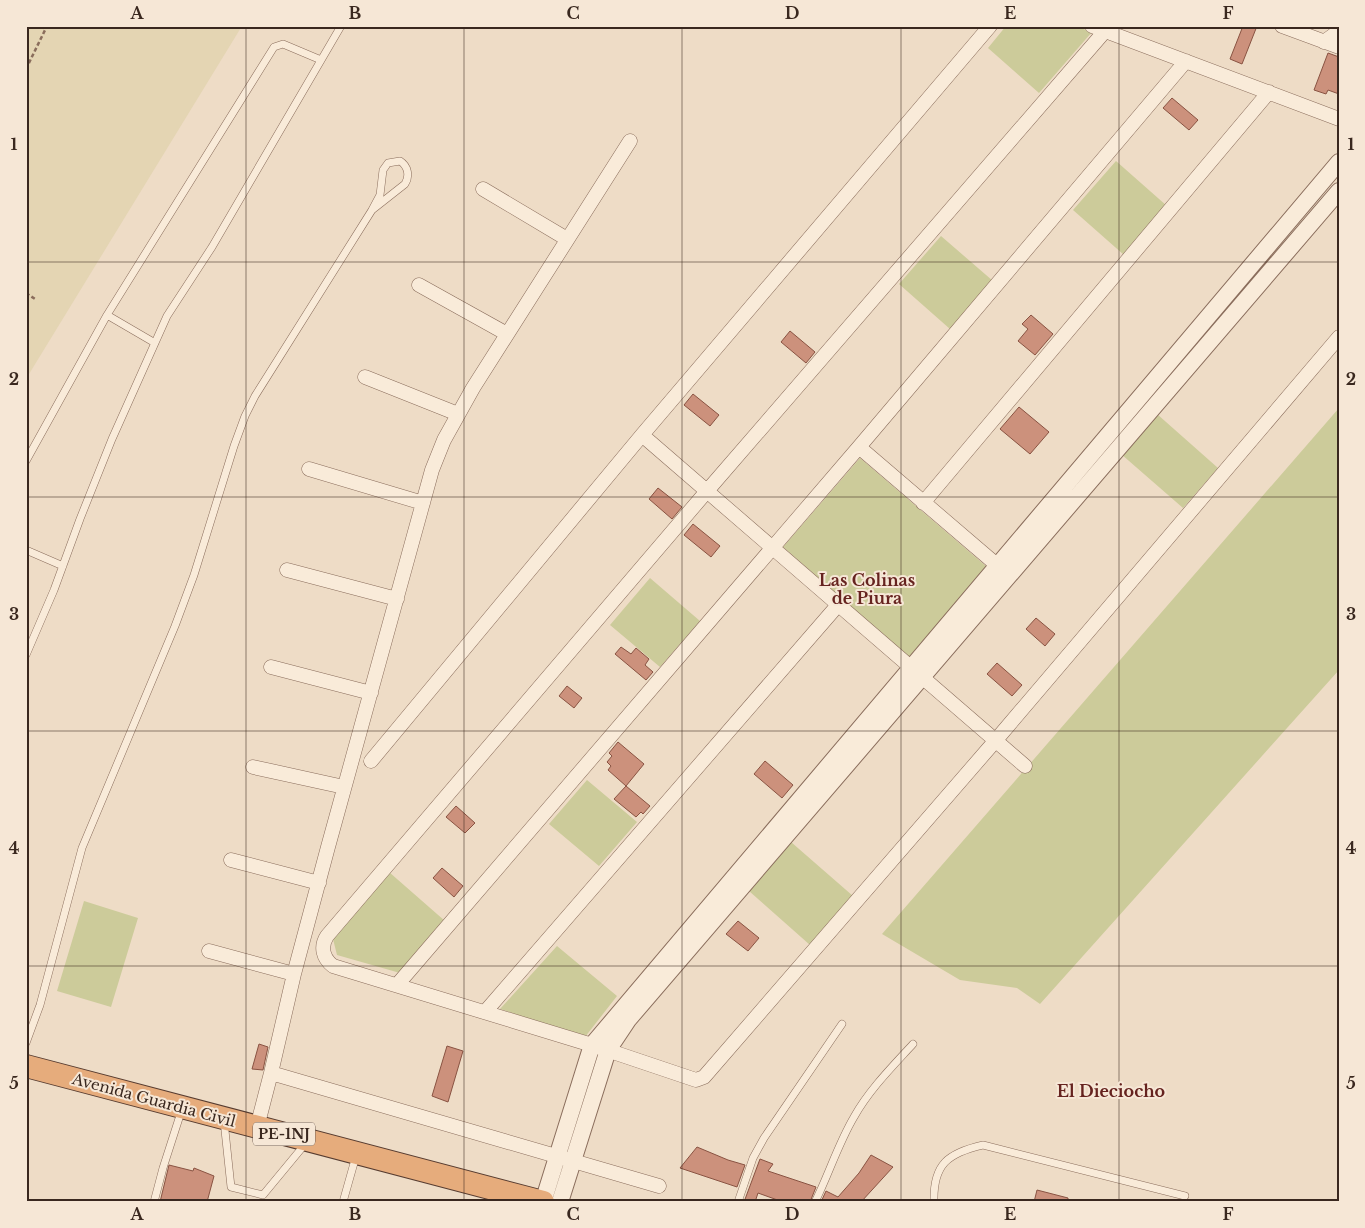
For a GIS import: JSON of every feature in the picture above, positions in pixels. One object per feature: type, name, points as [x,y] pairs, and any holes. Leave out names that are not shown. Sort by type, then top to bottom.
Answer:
[{"type":"highway","name":"Avenida Guardia Civil","points":[[26,1066],[308,1140],[500,1194],[543,1202]]},
{"type":"street","points":[[370,761],[642,435],[990,26]]},
{"type":"street","points":[[1282,26],[1339,47]]},
{"type":"street","points":[[1339,118],[1099,29],[327,936],[323,946],[324,955],[333,966],[600,1047],[696,1080],[706,1075],[996,740],[1339,336]]},
{"type":"street","points":[[1324,42],[1339,31]]},
{"type":"street","points":[[397,985],[859,447],[1186,61]]},
{"type":"street","points":[[923,503],[1269,92]]},
{"type":"street","points":[[256,1127],[318,883],[432,470],[458,414],[630,141]]},
{"type":"street","points":[[917,672],[998,566],[1339,162]]},
{"type":"street","points":[[483,189],[567,239]]},
{"type":"street","points":[[543,1202],[565,1158],[600,1047],[917,672],[1339,191]]},
{"type":"street","points":[[419,285],[507,334]]},
{"type":"street","points":[[366,377],[458,414]]},
{"type":"street","points":[[642,435],[1025,766]]},
{"type":"street","points":[[859,447],[998,566]]},
{"type":"street","points":[[309,469],[423,503]]},
{"type":"street","points":[[287,570],[396,599]]},
{"type":"street","points":[[485,1012],[838,605]]},
{"type":"street","points":[[271,667],[370,693]]},
{"type":"street","points":[[253,766],[344,787]]},
{"type":"street","points":[[231,860],[318,883]]},
{"type":"street","points":[[208,951],[294,974]]},
{"type":"street","points":[[271,1073],[659,1186]]},
{"type":"street","points":[[560,1202],[565,1158]]},
{"type":"lane","points":[[26,655],[112,439],[167,316],[212,247],[341,26]]},
{"type":"lane","points":[[26,461],[107,315],[274,47],[283,44],[321,60]]},
{"type":"lane","points":[[26,1043],[40,1005],[82,848],[175,626],[194,574],[245,416],[255,396],[372,210],[380,194],[382,170],[388,163],[400,161],[406,167],[408,179],[399,190],[372,210]]},
{"type":"lane","points":[[107,315],[155,343]]},
{"type":"lane","points":[[26,550],[63,566]]},
{"type":"lane","points":[[738,1202],[753,1158],[764,1138],[842,1024]]},
{"type":"lane","points":[[815,1202],[854,1115],[870,1092],[913,1044]]},
{"type":"lane","points":[[154,1202],[162,1168],[183,1108]]},
{"type":"lane","points":[[224,1118],[230,1187],[263,1195],[308,1140]]},
{"type":"lane","points":[[934,1202],[935,1180],[943,1165],[952,1154],[983,1145],[1185,1196]]},
{"type":"lane","points":[[342,1202],[356,1153]]},
{"type":"path","points":[[26,69],[47,26]]},
{"type":"path","points":[[26,293],[35,299]]},
{"type":"shaded area","points":[[26,26],[242,26],[26,379]]},
{"type":"shaded area","points":[[1006,26],[1075,26],[1092,32],[1039,93],[988,48]]},
{"type":"shaded area","points":[[1116,161],[1167,206],[1124,255],[1073,210]]},
{"type":"shaded area","points":[[941,236],[993,281],[950,329],[899,284]]},
{"type":"shaded area","points":[[1339,408],[1339,670],[1040,1004],[1017,988],[960,980],[882,934]]},
{"type":"shaded area","points":[[1157,414],[1218,468],[1183,508],[1121,454]]},
{"type":"shaded area","points":[[860,458],[987,567],[909,657],[783,547]]},
{"type":"shaded area","points":[[650,578],[700,621],[660,667],[610,625]]},
{"type":"shaded area","points":[[587,780],[637,822],[599,866],[549,824]]},
{"type":"shaded area","points":[[791,842],[853,896],[810,945],[749,891]]},
{"type":"shaded area","points":[[389,872],[445,921],[400,973],[337,955],[333,939]]},
{"type":"shaded area","points":[[84,901],[138,918],[111,1007],[57,991]]},
{"type":"shaded area","points":[[557,946],[617,996],[585,1037],[500,1009]]},
{"type":"building","points":[[1243,26],[1257,26],[1242,64],[1230,59]]},
{"type":"building","points":[[1328,53],[1339,57],[1339,94],[1328,90],[1326,94],[1314,90]]},
{"type":"building","points":[[1172,98],[1198,120],[1189,130],[1163,108]]},
{"type":"building","points":[[1031,315],[1053,334],[1035,355],[1018,341],[1028,329],[1022,324]]},
{"type":"building","points":[[790,331],[815,352],[806,363],[781,342]]},
{"type":"building","points":[[693,394],[719,415],[710,426],[684,405]]},
{"type":"building","points":[[1019,407],[1049,432],[1030,454],[1000,429]]},
{"type":"building","points":[[658,488],[682,507],[672,519],[649,499]]},
{"type":"building","points":[[693,524],[720,546],[711,557],[684,535]]},
{"type":"building","points":[[1036,618],[1055,634],[1045,646],[1026,629]]},
{"type":"building","points":[[621,647],[631,654],[636,648],[649,659],[645,665],[653,672],[646,680],[615,654]]},
{"type":"building","points":[[997,663],[1022,685],[1012,696],[987,674]]},
{"type":"building","points":[[567,686],[582,698],[574,708],[559,696]]},
{"type":"building","points":[[618,742],[644,764],[626,786],[608,770],[611,766],[607,762],[612,756],[609,753]]},
{"type":"building","points":[[765,761],[793,785],[782,798],[754,774]]},
{"type":"building","points":[[626,786],[650,806],[643,814],[641,812],[636,817],[614,799]]},
{"type":"building","points":[[456,806],[475,823],[465,833],[446,817]]},
{"type":"building","points":[[442,868],[463,886],[454,897],[433,878]]},
{"type":"building","points":[[738,921],[759,938],[748,951],[726,934]]},
{"type":"building","points":[[259,1044],[268,1047],[263,1070],[252,1069]]},
{"type":"building","points":[[447,1046],[463,1051],[448,1102],[432,1096]]},
{"type":"building","points":[[697,1147],[745,1165],[737,1187],[680,1168]]},
{"type":"building","points":[[871,1155],[893,1167],[861,1202],[821,1202],[826,1191],[838,1197],[859,1173]]},
{"type":"building","points":[[760,1159],[773,1164],[768,1171],[816,1187],[810,1202],[783,1202],[758,1193],[755,1202],[744,1202]]},
{"type":"building","points":[[169,1165],[193,1171],[194,1168],[214,1176],[207,1202],[160,1202]]},
{"type":"building","points":[[1037,1190],[1068,1198],[1068,1202],[1034,1202]]},
{"type":"district","name":"Las Colinas de Piura","points":[[867,589]]},
{"type":"district","name":"El Dieciocho","points":[[1111,1091]]}]
